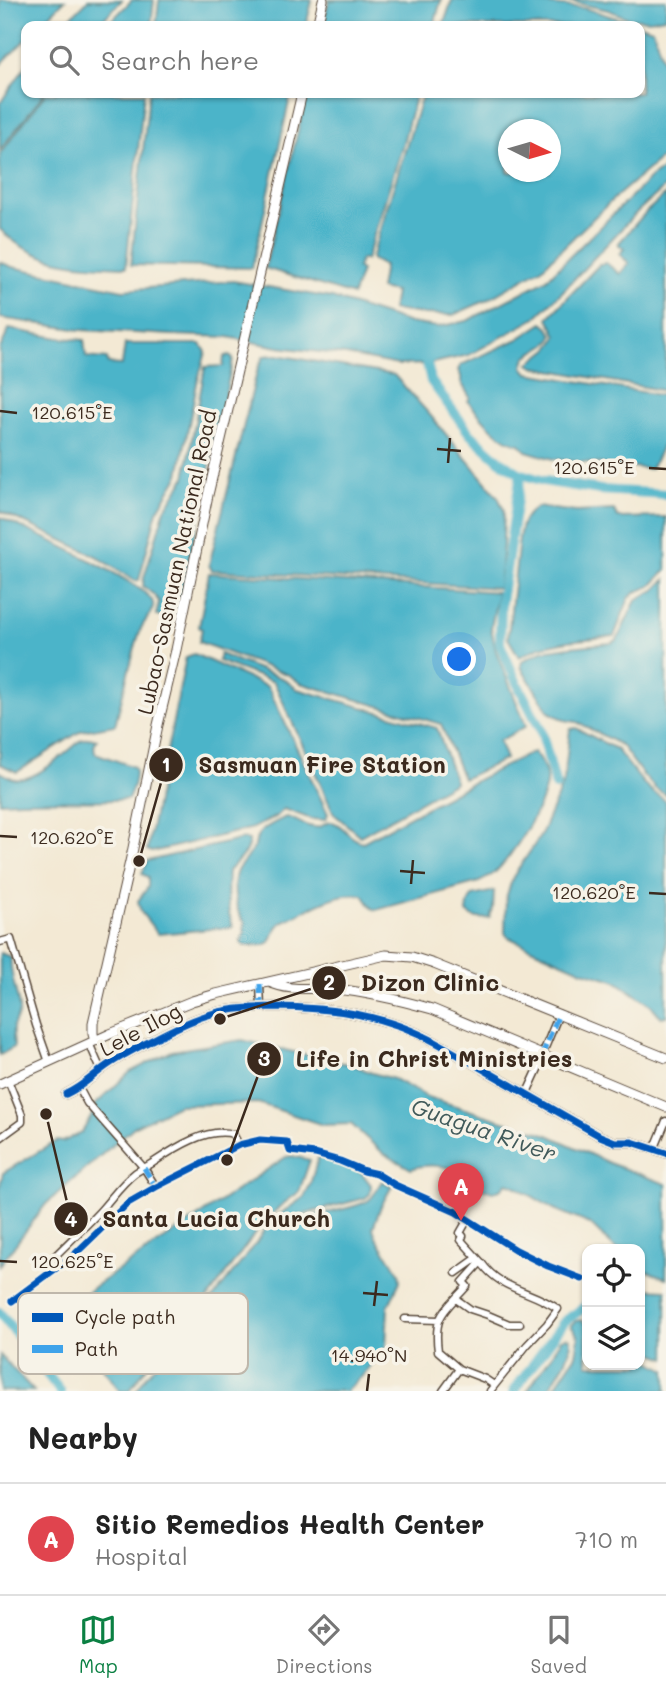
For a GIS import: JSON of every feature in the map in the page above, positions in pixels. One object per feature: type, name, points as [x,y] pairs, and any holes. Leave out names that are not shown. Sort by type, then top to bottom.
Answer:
[{"type":"main road","points":[[318,21],[323,0]]},
{"type":"main road","name":"Lubao-Sasmuan National Road","points":[[92,1042],[93,1023],[202,521],[301,98]]},
{"type":"main road","points":[[4,1082],[192,1001],[386,955],[412,957],[666,1058]]},
{"type":"main road","points":[[264,983],[281,988],[332,989],[397,999],[449,1016],[666,1107]]},
{"type":"main road","name":"Lele Ilog","points":[[66,1094],[150,1041],[205,1016],[228,1010],[261,1007],[323,1009],[373,1017],[429,1038],[600,1136],[615,1142],[632,1142],[666,1153]]},
{"type":"street","points":[[0,942],[11,939],[49,1062]]},
{"type":"street","points":[[261,1007],[264,983]]},
{"type":"street","points":[[526,1095],[559,1014]]},
{"type":"street","points":[[92,1042],[101,1070]]},
{"type":"street","points":[[0,1138],[22,1122],[22,1115],[4,1082]]},
{"type":"street","points":[[79,1088],[91,1108],[144,1168],[156,1187]]},
{"type":"street","points":[[654,1150],[666,1121]]},
{"type":"street","points":[[47,1275],[52,1258],[139,1170],[168,1152],[215,1133],[233,1134],[239,1145]]},
{"type":"street","points":[[23,1293],[75,1254],[128,1203],[239,1145],[261,1140],[287,1142],[290,1151],[315,1154],[377,1174],[395,1185],[456,1212],[516,1250],[582,1279]]},
{"type":"street","points":[[468,1219],[460,1233],[463,1236],[461,1240],[479,1260],[489,1272],[507,1286],[544,1300],[558,1309],[492,1388],[485,1379],[459,1369],[438,1351],[437,1342],[439,1320],[447,1306],[467,1286],[463,1282],[479,1260]]},
{"type":"street","points":[[456,1273],[479,1260]]},
{"type":"street","points":[[12,1301],[18,1297]]},
{"type":"street","points":[[456,1299],[470,1310],[509,1324],[520,1324]]},
{"type":"street","points":[[405,1319],[439,1320]]},
{"type":"street","points":[[443,1391],[459,1369]]},
{"type":"water","points":[[0,0],[65,0],[44,21],[21,21],[21,44],[0,65]]},
{"type":"water","points":[[88,0],[122,0],[102,21],[67,21]]},
{"type":"water","points":[[132,0],[154,0],[152,21],[111,21]]},
{"type":"water","points":[[159,0],[312,0],[307,21],[157,21]]},
{"type":"water","points":[[329,0],[441,0],[435,21],[324,21]]},
{"type":"water","points":[[452,0],[502,0],[584,8],[627,21],[445,21]]},
{"type":"water","points":[[555,0],[666,0],[666,17],[649,20],[628,18],[608,10]]},
{"type":"water","points":[[645,27],[653,29],[666,71],[666,154],[610,202],[542,268],[487,300],[453,315],[392,310],[395,292],[380,289],[384,266],[371,259],[421,98],[645,98]]},
{"type":"water","points":[[21,73],[21,98],[40,98],[0,150],[0,103]]},
{"type":"water","points":[[42,98],[143,98],[126,267],[58,261],[28,250],[0,229],[0,154]]},
{"type":"water","points":[[148,98],[290,98],[252,268],[131,265]]},
{"type":"water","points":[[306,98],[415,98],[366,260],[361,259],[357,268],[361,271],[353,295],[265,268]]},
{"type":"water","points":[[666,167],[666,186],[638,211],[534,319],[469,355],[428,364],[398,365],[228,337],[81,330],[0,318],[0,262],[12,267],[123,290],[233,281],[332,298],[410,323],[437,327],[467,321],[546,280],[651,177]]},
{"type":"water","points":[[666,194],[666,391],[529,364],[555,341],[557,336],[548,318],[599,265],[606,263],[620,274],[629,263],[619,254],[624,249],[618,244]]},
{"type":"water","points":[[543,323],[553,335],[551,341],[526,357],[523,367],[528,373],[666,396],[666,438],[651,469],[553,459],[526,451],[520,444],[505,439],[484,421],[468,401],[470,398],[458,370],[461,365],[518,339]]},
{"type":"water","points":[[9,329],[84,340],[86,357],[107,359],[108,364],[122,365],[125,344],[201,344],[206,352],[197,383],[179,475],[157,511],[139,580],[135,581],[96,556],[0,511],[0,349]]},
{"type":"water","points":[[229,355],[233,359],[186,576],[173,620],[156,615],[159,602],[143,586],[144,577],[165,509],[185,478],[205,367],[223,366],[224,357]]},
{"type":"water","points":[[277,355],[394,375],[498,497],[504,510],[499,588],[212,570],[209,565],[258,368],[264,356]]},
{"type":"water","points":[[537,507],[577,512],[614,510],[618,518],[666,517],[666,570],[651,586],[629,598],[614,636],[540,647],[519,657],[508,638],[519,539],[524,520]]},
{"type":"water","points":[[0,517],[109,570],[147,594],[153,603],[140,631],[115,725],[81,731],[17,772],[0,764]]},
{"type":"water","points":[[209,573],[498,592],[491,628],[496,651],[526,726],[499,741],[506,759],[463,779],[441,724],[300,683],[289,675],[199,642],[202,629],[199,627]]},
{"type":"water","points":[[666,579],[666,795],[643,775],[621,745],[577,722],[564,720],[549,712],[521,667],[522,661],[542,651],[617,640],[636,600],[655,590]]},
{"type":"water","points":[[194,654],[268,687],[328,814],[325,820],[311,819],[284,809],[277,816],[253,828],[152,852],[147,850],[186,657]]},
{"type":"water","points":[[220,654],[284,679],[297,689],[437,728],[455,782],[360,836],[334,814],[274,682],[218,661]]},
{"type":"water","points":[[576,728],[616,749],[644,784],[666,801],[666,1016],[661,1017],[651,1005],[614,980],[583,971],[508,937],[505,933],[506,898],[513,877],[541,835],[564,781],[570,729]]},
{"type":"water","points":[[81,740],[97,740],[94,745],[95,753],[134,767],[134,779],[128,799],[0,802],[0,772],[15,779],[31,776],[41,772]]},
{"type":"water","points":[[533,752],[546,775],[542,798],[519,842],[501,867],[490,876],[479,882],[376,910],[363,895],[337,897],[283,922],[270,942],[264,945],[244,946],[241,942],[245,922],[237,905],[236,874],[255,846],[258,835],[267,827],[286,817],[315,827],[333,822],[363,842]]},
{"type":"water","points":[[243,839],[249,840],[247,849],[228,871],[228,907],[233,927],[158,934],[141,912],[138,901],[148,887],[148,877],[142,874],[147,861]]},
{"type":"water","points":[[494,891],[493,909],[489,918],[477,918],[467,912],[472,896]]},
{"type":"water","points":[[0,953],[11,957],[19,1010],[13,1030],[14,1047],[0,1055]]},
{"type":"water","name":"Guagua River","points":[[242,1040],[351,1064],[394,1079],[427,1097],[548,1135],[609,1163],[666,1184],[666,1278],[645,1270],[645,1244],[611,1244],[590,1224],[554,1209],[513,1185],[507,1183],[493,1192],[483,1189],[470,1176],[451,1168],[430,1166],[411,1169],[383,1153],[351,1124],[323,1125],[258,1103],[178,1105],[135,1126],[46,1204],[0,1265],[0,1186],[3,1173],[57,1141],[63,1142],[82,1132],[94,1106],[130,1072],[172,1051]]},
{"type":"water","points":[[286,1157],[310,1160],[299,1192],[279,1207],[259,1228],[212,1293],[86,1293],[95,1286]]},
{"type":"water","points":[[318,1158],[361,1172],[371,1185],[370,1194],[365,1198],[293,1217],[278,1218],[277,1216],[304,1197]]},
{"type":"water","points":[[382,1181],[392,1186],[373,1228],[399,1273],[400,1281],[388,1307],[386,1346],[346,1391],[136,1391],[148,1374],[248,1374],[248,1293],[217,1293],[267,1226],[274,1221],[353,1207],[372,1197]]},
{"type":"water","points":[[645,1290],[666,1290],[666,1358],[645,1350]]},
{"type":"water","points":[[582,1320],[582,1370],[645,1370],[645,1358],[666,1370],[666,1391],[552,1391],[576,1355],[579,1337],[571,1326]]},
{"type":"water","points":[[561,1339],[571,1339],[569,1352],[548,1390],[527,1391]]},
{"type":"water","points":[[0,1355],[32,1389],[34,1391],[0,1391]]},
{"type":"water","points":[[107,1374],[142,1374],[129,1391],[120,1391]]},
{"type":"waterway","points":[[425,354],[431,381],[470,434],[500,461],[521,474],[544,481],[600,490],[666,494]]},
{"type":"waterway","points":[[521,474],[501,601],[500,644],[541,730],[556,786]]},
{"type":"waterway","points":[[514,1391],[564,1322],[584,1307]]},
{"type":"waterway","points":[[0,1313],[18,1336]]},
{"type":"waterway","points":[[47,1374],[60,1391]]},
{"type":"marked path","points":[[260,984],[261,1008]]},
{"type":"marked path","points":[[542,1055],[559,1014]]},
{"type":"marked path","points":[[144,1168],[156,1187]]},
{"type":"cycle path","points":[[66,1094],[126,1054],[171,1030],[205,1016],[222,1011],[274,1007],[338,1011],[379,1020],[420,1034],[600,1136],[615,1142],[632,1142],[666,1153]]},
{"type":"cycle path","points":[[23,1293],[75,1254],[128,1203],[239,1145],[260,1140],[287,1142],[290,1151],[315,1154],[377,1174],[395,1185],[456,1212],[516,1250],[582,1279]]},
{"type":"cycle path","points":[[12,1301],[18,1297]]},
{"type":"place","name":"Sasmuan Fire Station","points":[[139,861]]},
{"type":"place","name":"Dizon Clinic","points":[[220,1019]]},
{"type":"place","name":"Santa Lucia Church","points":[[46,1114]]},
{"type":"place","name":"Life in Christ Ministries","points":[[227,1160]]},
{"type":"place","name":"Sitio Remedios Health Center","points":[[461,1221]]}]
